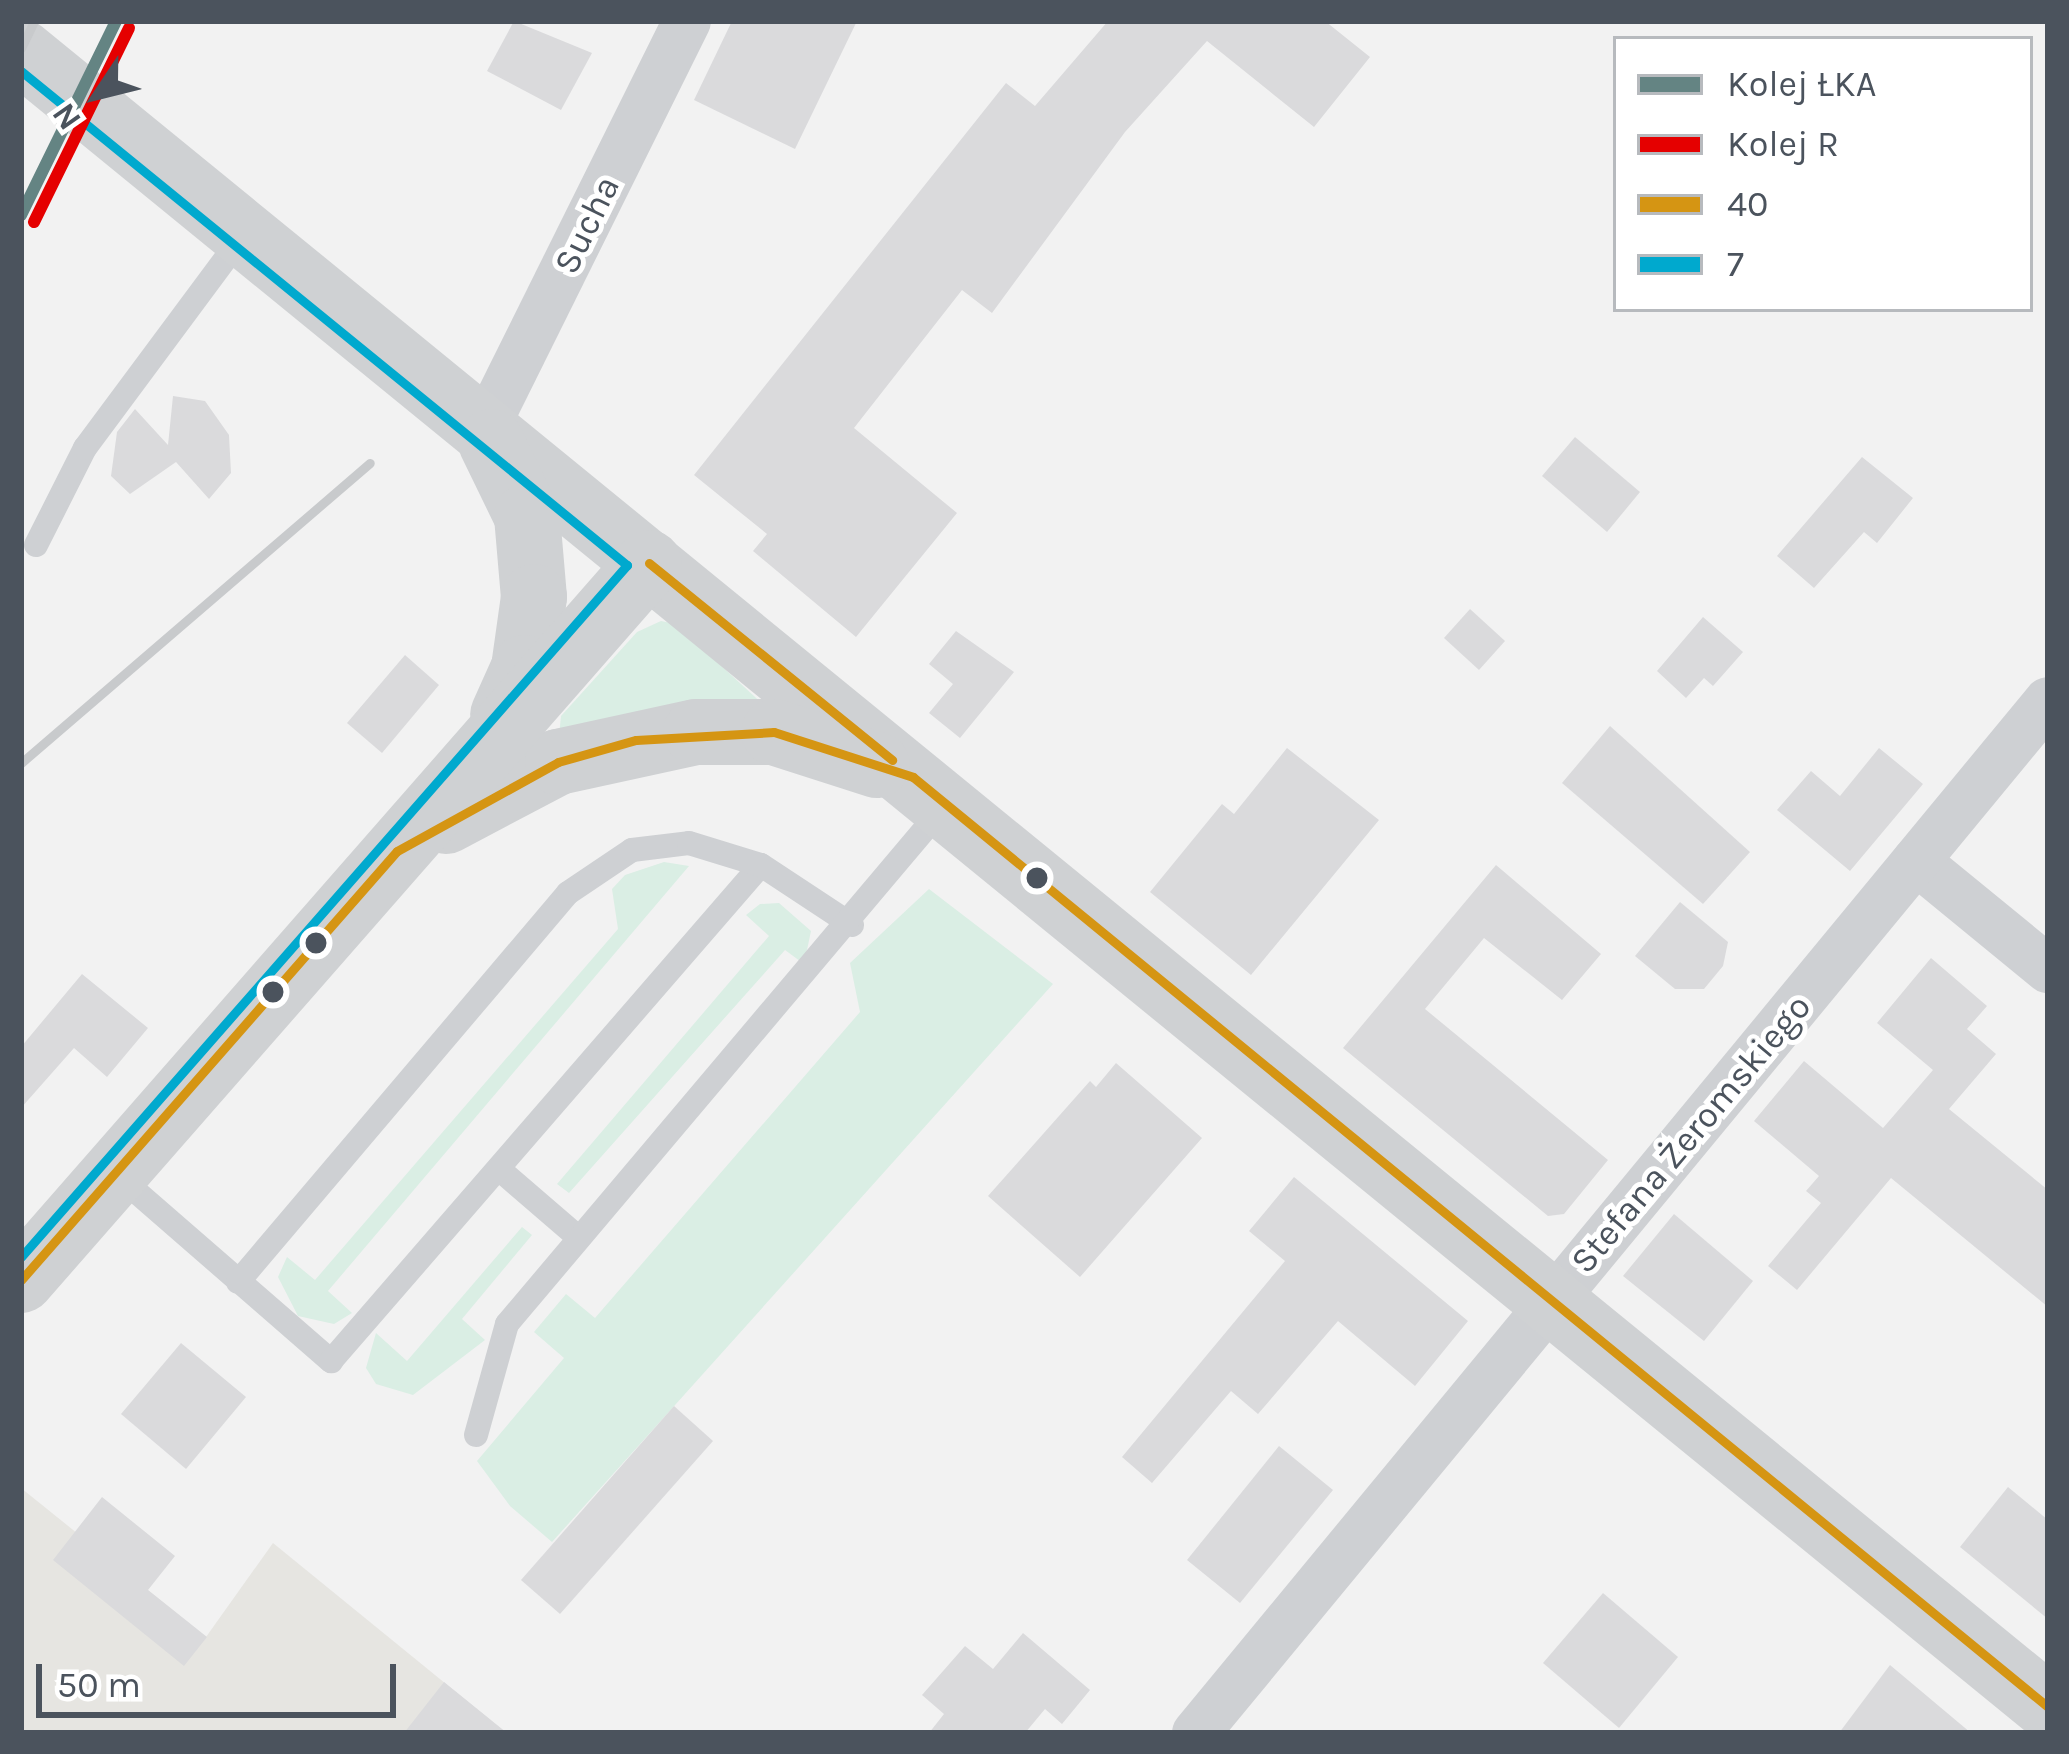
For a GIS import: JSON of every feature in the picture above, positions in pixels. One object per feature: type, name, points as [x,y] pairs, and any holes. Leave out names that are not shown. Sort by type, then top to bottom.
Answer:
[{"type":"street","name":"Sucha","points":[[484,428],[688,21]]},
{"type":"street","points":[[21,52],[2048,1707]]},
{"type":"street","points":[[484,428],[526,516],[535,597],[524,668],[487,751]]},
{"type":"street","points":[[21,1280],[649,563]]},
{"type":"street","name":"Stefana Żeromskiego","points":[[1196,1733],[2048,701]]},
{"type":"street","points":[[397,851],[558,762],[636,740],[774,732],[930,791]]},
{"type":"street","points":[[1916,861],[2048,969]]},
{"type":"lane","points":[[36,544],[85,448],[245,232]]},
{"type":"lane","points":[[476,1435],[507,1324],[851,926],[930,791]]},
{"type":"lane","points":[[238,1282],[568,893],[632,850],[689,843],[761,865],[851,926]]},
{"type":"lane","points":[[115,1173],[331,1361],[761,865]]},
{"type":"lane","points":[[500,1170],[579,1238]]},
{"type":"shaded area","points":[[21,1488],[206,1637],[273,1543],[489,1719],[478,1733],[21,1733]]},
{"type":"green space","points":[[661,621],[676,624],[767,708],[559,736],[561,716],[637,632]]},
{"type":"green space","points":[[664,862],[689,866],[328,1291],[352,1313],[334,1324],[298,1316],[278,1277],[287,1257],[315,1280],[618,929],[612,889],[625,875]]},
{"type":"green space","points":[[929,889],[1053,984],[552,1542],[510,1506],[477,1461],[564,1358],[534,1332],[566,1294],[595,1318],[860,1012],[850,963]]},
{"type":"green space","points":[[779,903],[811,931],[804,964],[785,950],[569,1193],[557,1184],[769,936],[746,915],[760,904]]},
{"type":"green space","points":[[522,1227],[532,1235],[462,1319],[485,1340],[413,1395],[376,1384],[366,1368],[376,1333],[407,1361]]},
{"type":"building","points":[[514,21],[592,53],[561,110],[487,71]]},
{"type":"building","points":[[732,21],[857,21],[795,149],[694,100]]},
{"type":"building","points":[[1108,21],[1325,21],[1370,57],[1314,127],[1207,41],[1125,132],[992,313],[962,290],[854,428],[957,513],[856,637],[753,551],[767,534],[694,475],[1006,83],[1035,106]]},
{"type":"building","points":[[173,396],[205,401],[229,435],[231,473],[209,499],[176,462],[130,494],[111,476],[117,432],[135,409],[168,445]]},
{"type":"building","points":[[1575,437],[1640,492],[1607,532],[1542,476]]},
{"type":"building","points":[[1862,457],[1913,498],[1877,543],[1864,532],[1814,588],[1777,556]]},
{"type":"building","points":[[1470,609],[1505,641],[1479,670],[1444,638]]},
{"type":"building","points":[[1703,617],[1743,652],[1713,686],[1704,678],[1686,698],[1657,671]]},
{"type":"building","points":[[956,631],[1014,672],[960,738],[929,713],[953,684],[929,664]]},
{"type":"building","points":[[405,655],[439,685],[382,753],[347,723]]},
{"type":"building","points":[[1610,726],[1750,852],[1703,904],[1562,783]]},
{"type":"building","points":[[1287,748],[1379,820],[1251,975],[1150,892],[1222,804],[1234,814]]},
{"type":"building","points":[[1879,748],[1923,784],[1850,871],[1777,810],[1811,771],[1840,796]]},
{"type":"building","points":[[1496,865],[1601,954],[1562,1000],[1484,938],[1425,1009],[1608,1160],[1564,1214],[1548,1216],[1343,1048]]},
{"type":"building","points":[[1680,902],[1728,942],[1723,966],[1704,989],[1675,989],[1635,956]]},
{"type":"building","points":[[1931,958],[1987,1006],[1967,1029],[1996,1054],[1949,1109],[2048,1190],[2048,1307],[1891,1178],[1797,1290],[1768,1266],[1821,1203],[1806,1191],[1819,1176],[1754,1121],[1804,1061],[1883,1128],[1933,1070],[1877,1023]]},
{"type":"building","points":[[82,974],[148,1028],[107,1077],[74,1048],[21,1108],[21,1047]]},
{"type":"building","points":[[1116,1063],[1202,1138],[1080,1277],[988,1196],[1090,1081],[1096,1087]]},
{"type":"building","points":[[1294,1177],[1468,1321],[1415,1386],[1338,1321],[1258,1414],[1231,1391],[1152,1483],[1122,1457],[1285,1261],[1249,1231]]},
{"type":"building","points":[[1674,1214],[1753,1281],[1704,1341],[1623,1276]]},
{"type":"building","points":[[181,1343],[246,1397],[186,1469],[121,1414]]},
{"type":"building","points":[[674,1406],[713,1441],[560,1614],[521,1580]]},
{"type":"building","points":[[1279,1446],[1333,1490],[1240,1603],[1187,1560]]},
{"type":"building","points":[[2008,1487],[2048,1520],[2048,1619],[1960,1547]]},
{"type":"building","points":[[102,1497],[175,1556],[148,1590],[207,1637],[184,1666],[53,1560]]},
{"type":"building","points":[[1603,1593],[1678,1657],[1619,1728],[1543,1663]]},
{"type":"building","points":[[1023,1633],[1090,1690],[1062,1724],[1045,1709],[1025,1733],[929,1733],[944,1714],[922,1695],[965,1646],[993,1669]]},
{"type":"building","points":[[1890,1665],[1971,1733],[1839,1733]]},
{"type":"building","points":[[444,1682],[507,1733],[404,1733]]},
{"type":"railway","points":[[21,48],[34,21]]},
{"type":"railway","points":[[21,763],[370,463]]},
{"type":"rail line","name":"ŁKA","points":[[21,215],[116,21]]},
{"type":"rail line","name":"R","points":[[34,222],[129,28]]},
{"type":"transit line","name":"7","points":[[21,71],[627,565],[21,1257]]},
{"type":"transit line","name":"40","points":[[649,563],[892,760]]},
{"type":"transit line","name":"40","points":[[21,1280],[397,851],[558,762],[636,740],[774,732],[913,777],[2048,1707]]}]
